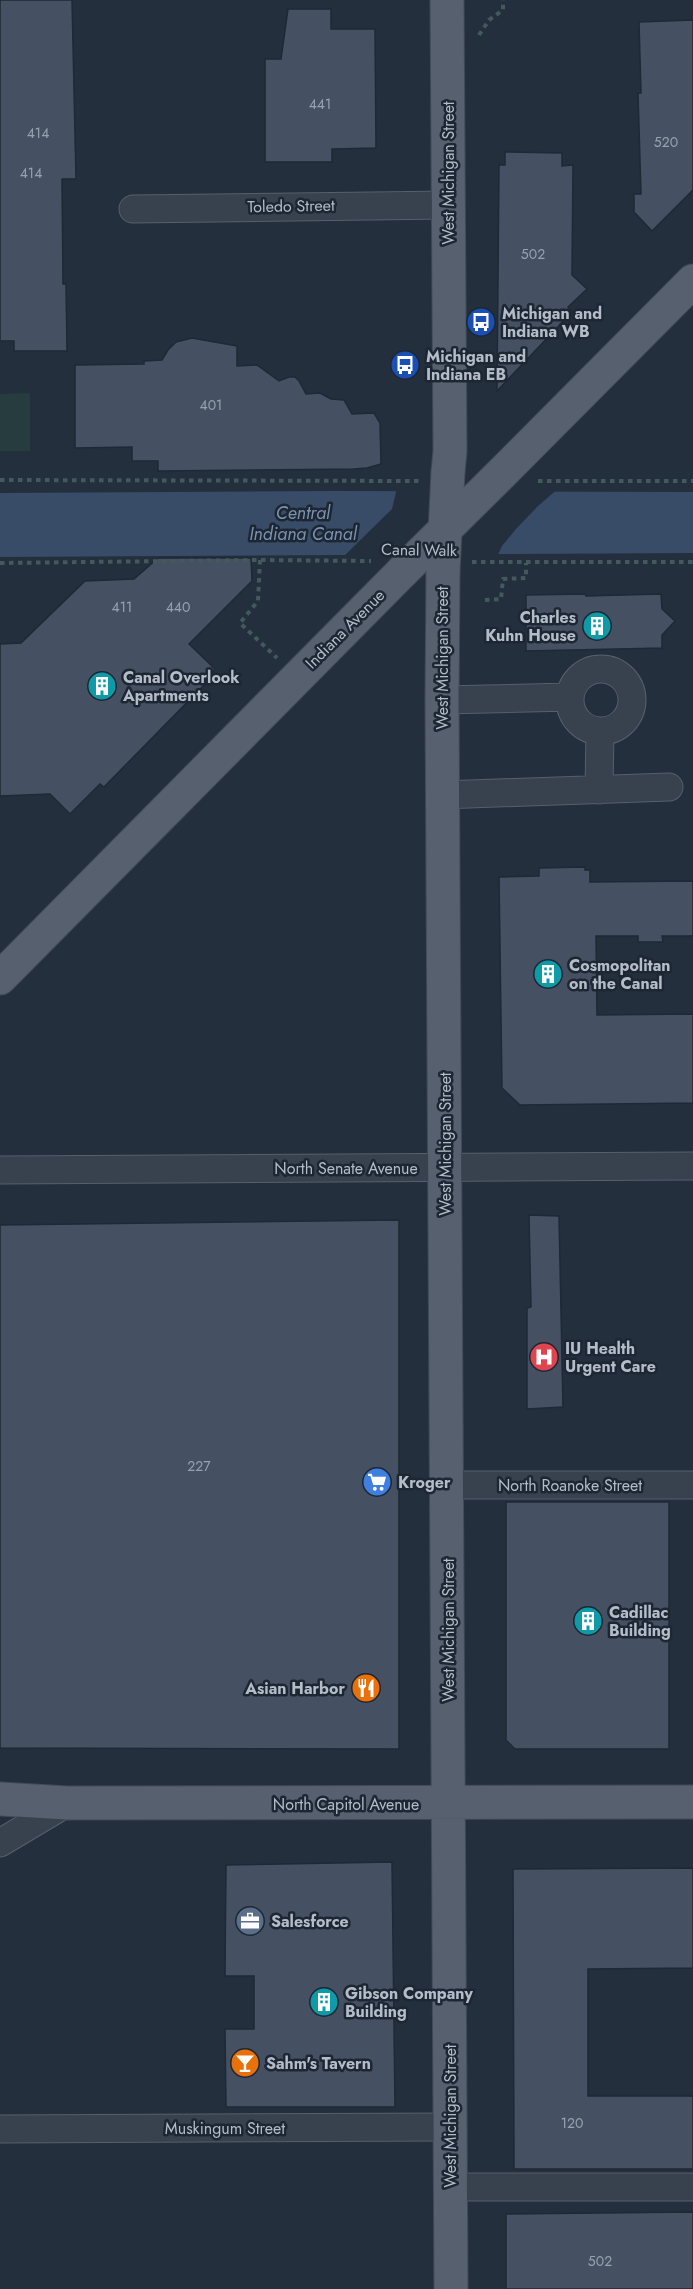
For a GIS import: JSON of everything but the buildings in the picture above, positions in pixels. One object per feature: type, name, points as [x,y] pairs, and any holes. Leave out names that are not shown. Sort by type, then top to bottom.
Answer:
[{"type":"main road","name":"West Michigan Street","points":[[447,0],[448,205],[439,476],[445,528],[455,567],[442,700],[451,2289]]},
{"type":"main road","name":"Indiana Avenue","points":[[0,978],[298,676],[388,566],[445,528],[693,281]]},
{"type":"main road","name":"North Capitol Avenue","points":[[0,1798],[67,1803],[693,1802]]},
{"type":"street","name":"Toledo Street","points":[[133,209],[448,205]]},
{"type":"street","points":[[604,668],[622,676],[628,683],[633,704],[629,715],[622,723],[614,729],[600,731],[582,725],[575,717],[570,697],[572,687],[585,672],[604,668]]},
{"type":"street","points":[[442,700],[570,697]]},
{"type":"street","points":[[599,790],[600,731]]},
{"type":"street","points":[[442,795],[669,788]]},
{"type":"street","name":"North Senate Avenue","points":[[0,1170],[693,1166]]},
{"type":"street","name":"North Roanoke Street","points":[[447,1485],[693,1485]]},
{"type":"street","points":[[0,1843],[67,1803]]},
{"type":"street","name":"Muskingum Street","points":[[0,2129],[450,2127]]},
{"type":"street","points":[[450,2187],[693,2187]]},
{"type":"path","points":[[478,38],[489,20],[503,10],[503,0]]},
{"type":"path","points":[[0,480],[439,476]]},
{"type":"path","points":[[538,481],[693,481]]},
{"type":"path","points":[[260,560],[258,602],[240,623],[298,676]]},
{"type":"path","name":"Canal Walk","points":[[0,563],[260,560],[388,566]]},
{"type":"path","name":"Canal Walk","points":[[455,567],[526,563],[693,562]]},
{"type":"path","points":[[485,600],[501,599],[502,579],[526,578],[526,563]]},
{"type":"green space","points":[[30,393],[30,451],[0,451],[0,394]]},
{"type":"water","name":"Central Indiana Canal","points":[[693,492],[693,553],[0,557],[0,493]]},
{"type":"pier","points":[[397,488],[559,488],[516,529],[502,546],[497,557],[342,558],[392,509]]},
{"type":"place","name":"Michigan and Indiana WB","points":[[481,322]]},
{"type":"place","name":"Michigan and Indiana EB","points":[[405,365]]},
{"type":"place","name":"Charles Kuhn House","points":[[597,626]]},
{"type":"place","name":"Canal Overlook Apartments","points":[[102,686]]},
{"type":"place","name":"Cosmopolitan on the Canal","points":[[548,974]]},
{"type":"place","name":"IU Health Urgent Care","points":[[544,1357]]},
{"type":"place","name":"Kroger","points":[[377,1482]]},
{"type":"place","name":"Cadillac Building","points":[[588,1621]]},
{"type":"place","name":"Asian Harbor","points":[[366,1688]]},
{"type":"place","name":"Salesforce","points":[[250,1921]]},
{"type":"place","name":"Gibson Company Building","points":[[324,2002]]},
{"type":"place","name":"Sahm's Tavern","points":[[245,2063]]}]
